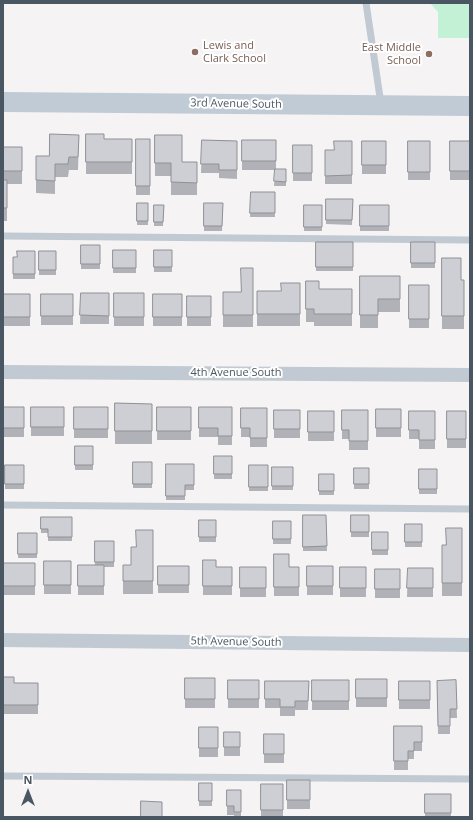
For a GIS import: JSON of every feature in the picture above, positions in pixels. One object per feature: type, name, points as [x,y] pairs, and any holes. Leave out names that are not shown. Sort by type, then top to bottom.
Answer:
[{"type":"street","name":"3rd Avenue South","points":[[3,102],[470,106]]},
{"type":"street","name":"4th Avenue South","points":[[3,372],[470,375]]},
{"type":"street","name":"5th Avenue South","points":[[3,640],[470,645]]},
{"type":"lane","points":[[366,3],[381,106]]},
{"type":"lane","points":[[3,236],[470,240]]},
{"type":"lane","points":[[3,505],[470,509]]},
{"type":"lane","points":[[3,776],[470,779]]},
{"type":"green space","points":[[430,3],[466,3],[470,5],[470,38],[438,38],[438,12]]},
{"type":"building","points":[[50,134],[79,135],[78,157],[69,157],[68,164],[55,164],[55,181],[36,180],[36,156],[49,156]]},
{"type":"building","points":[[86,134],[104,134],[104,139],[132,139],[132,162],[86,162]]},
{"type":"building","points":[[155,135],[182,135],[182,162],[197,162],[197,183],[171,182],[171,163],[155,163]]},
{"type":"building","points":[[136,139],[150,139],[150,186],[136,186]]},
{"type":"building","points":[[202,140],[237,141],[237,170],[219,170],[219,164],[201,164]]},
{"type":"building","points":[[242,140],[276,140],[276,161],[242,161]]},
{"type":"building","points":[[334,141],[352,141],[352,175],[325,176],[325,150],[334,150]]},
{"type":"building","points":[[362,141],[386,141],[386,165],[362,165]]},
{"type":"building","points":[[408,141],[430,141],[430,172],[408,172]]},
{"type":"building","points":[[450,141],[470,141],[470,171],[450,171]]},
{"type":"building","points":[[293,145],[312,145],[312,173],[293,173]]},
{"type":"building","points":[[3,147],[22,147],[22,171],[3,171]]},
{"type":"building","points":[[275,169],[286,169],[286,182],[274,181]]},
{"type":"building","points":[[3,180],[7,180],[7,208],[3,208]]},
{"type":"building","points":[[251,192],[275,192],[275,213],[250,213]]},
{"type":"building","points":[[326,199],[353,199],[352,220],[326,220]]},
{"type":"building","points":[[137,203],[148,203],[148,221],[137,221]]},
{"type":"building","points":[[204,203],[223,203],[222,226],[204,226]]},
{"type":"building","points":[[154,205],[164,205],[163,222],[154,222]]},
{"type":"building","points":[[304,205],[322,205],[322,227],[304,227]]},
{"type":"building","points":[[360,205],[389,205],[389,226],[360,226]]},
{"type":"building","points":[[316,242],[353,242],[353,267],[316,267]]},
{"type":"building","points":[[411,242],[435,242],[435,263],[411,263]]},
{"type":"building","points":[[81,245],[100,245],[100,264],[81,264]]},
{"type":"building","points":[[113,250],[136,250],[136,268],[113,268]]},
{"type":"building","points":[[154,250],[172,250],[172,267],[154,267]]},
{"type":"building","points":[[17,251],[35,251],[35,274],[13,274],[13,257],[17,257]]},
{"type":"building","points":[[39,251],[56,251],[56,270],[39,270]]},
{"type":"building","points":[[442,258],[461,258],[461,280],[464,280],[464,316],[442,316]]},
{"type":"building","points":[[241,268],[253,268],[253,315],[223,315],[223,292],[241,292]]},
{"type":"building","points":[[360,276],[400,276],[400,299],[378,299],[378,315],[360,315]]},
{"type":"building","points":[[306,281],[319,281],[319,289],[352,289],[352,314],[314,314],[314,309],[306,309]]},
{"type":"building","points":[[281,283],[300,283],[300,314],[257,314],[257,291],[281,291]]},
{"type":"building","points":[[409,285],[429,285],[429,319],[409,319]]},
{"type":"building","points":[[81,293],[109,293],[109,316],[80,315]]},
{"type":"building","points":[[114,293],[144,293],[144,317],[114,317]]},
{"type":"building","points":[[3,294],[30,294],[30,317],[3,317]]},
{"type":"building","points":[[41,294],[73,294],[73,316],[41,316]]},
{"type":"building","points":[[153,294],[182,294],[182,317],[153,317]]},
{"type":"building","points":[[187,296],[211,296],[211,317],[187,317]]},
{"type":"building","points":[[115,403],[152,404],[152,431],[115,431]]},
{"type":"building","points":[[3,407],[24,407],[24,428],[3,428]]},
{"type":"building","points":[[31,407],[64,407],[64,427],[31,427]]},
{"type":"building","points":[[74,407],[108,407],[108,429],[74,429]]},
{"type":"building","points":[[157,407],[191,407],[191,431],[157,431]]},
{"type":"building","points":[[199,407],[232,407],[232,436],[218,436],[218,428],[199,428]]},
{"type":"building","points":[[241,408],[267,408],[267,438],[250,438],[250,428],[241,428]]},
{"type":"building","points":[[376,409],[401,409],[401,428],[376,428]]},
{"type":"building","points":[[274,410],[300,410],[300,429],[274,429]]},
{"type":"building","points":[[342,410],[368,410],[368,441],[349,441],[349,430],[342,430]]},
{"type":"building","points":[[308,411],[334,411],[334,432],[308,432]]},
{"type":"building","points":[[409,411],[435,411],[435,440],[419,440],[419,430],[409,430]]},
{"type":"building","points":[[447,411],[466,411],[466,439],[447,439]]},
{"type":"building","points":[[75,446],[93,446],[93,465],[75,465]]},
{"type":"building","points":[[214,456],[232,456],[232,474],[214,474]]},
{"type":"building","points":[[133,462],[152,462],[152,484],[133,484]]},
{"type":"building","points":[[166,464],[194,464],[194,485],[185,485],[185,496],[166,496]]},
{"type":"building","points":[[5,465],[24,465],[24,484],[5,484]]},
{"type":"building","points":[[249,465],[268,465],[268,487],[249,487]]},
{"type":"building","points":[[272,467],[293,467],[293,486],[272,486]]},
{"type":"building","points":[[354,468],[369,468],[369,484],[354,484]]},
{"type":"building","points":[[419,469],[437,469],[437,489],[419,489]]},
{"type":"building","points":[[319,474],[334,474],[334,491],[319,491]]},
{"type":"building","points":[[303,515],[326,515],[327,546],[303,547]]},
{"type":"building","points":[[351,515],[369,515],[369,532],[351,532]]},
{"type":"building","points":[[41,517],[72,517],[72,537],[48,537],[48,529],[41,529]]},
{"type":"building","points":[[199,520],[216,520],[216,537],[199,537]]},
{"type":"building","points":[[273,521],[291,521],[291,539],[273,539]]},
{"type":"building","points":[[405,524],[422,524],[422,542],[405,542]]},
{"type":"building","points":[[446,528],[462,528],[462,583],[442,583],[442,545],[446,545]]},
{"type":"building","points":[[136,530],[153,530],[153,581],[123,581],[123,565],[131,565],[131,547],[136,547]]},
{"type":"building","points":[[372,532],[388,532],[388,550],[372,550]]},
{"type":"building","points":[[18,533],[37,533],[37,554],[18,554]]},
{"type":"building","points":[[95,541],[114,541],[114,562],[95,562]]},
{"type":"building","points":[[274,554],[289,554],[289,567],[299,567],[299,587],[274,587]]},
{"type":"building","points":[[203,560],[216,560],[216,567],[232,567],[232,586],[203,586]]},
{"type":"building","points":[[44,561],[71,561],[71,585],[44,585]]},
{"type":"building","points":[[3,563],[35,563],[35,586],[3,586]]},
{"type":"building","points":[[78,565],[104,565],[104,586],[78,586]]},
{"type":"building","points":[[158,566],[189,566],[189,585],[158,585]]},
{"type":"building","points":[[307,566],[333,566],[333,586],[307,586]]},
{"type":"building","points":[[240,567],[266,567],[266,588],[240,588]]},
{"type":"building","points":[[340,567],[366,567],[366,588],[340,588]]},
{"type":"building","points":[[408,568],[433,568],[433,588],[407,588]]},
{"type":"building","points":[[375,569],[400,569],[400,589],[375,589]]},
{"type":"building","points":[[3,677],[14,677],[14,683],[38,683],[38,705],[3,705]]},
{"type":"building","points":[[185,678],[215,678],[215,699],[185,699]]},
{"type":"building","points":[[356,679],[387,679],[387,698],[356,698]]},
{"type":"building","points":[[228,680],[259,680],[259,699],[228,699]]},
{"type":"building","points":[[312,680],[349,680],[349,701],[312,701]]},
{"type":"building","points":[[456,680],[457,709],[450,709],[450,726],[438,726],[437,681]]},
{"type":"building","points":[[265,681],[309,681],[308,701],[295,701],[295,707],[280,707],[280,699],[265,699]]},
{"type":"building","points":[[399,681],[430,681],[430,700],[399,700]]},
{"type":"building","points":[[394,726],[422,726],[422,742],[414,742],[414,751],[408,751],[408,761],[394,761]]},
{"type":"building","points":[[199,727],[218,727],[218,748],[199,748]]},
{"type":"building","points":[[224,732],[240,732],[240,747],[224,747]]},
{"type":"building","points":[[264,734],[284,734],[284,754],[264,754]]},
{"type":"building","points":[[287,780],[310,780],[310,800],[287,800]]},
{"type":"building","points":[[199,783],[212,783],[212,801],[199,801]]},
{"type":"building","points":[[261,784],[283,784],[283,810],[261,810]]},
{"type":"building","points":[[227,790],[241,790],[241,812],[234,812],[234,806],[227,806]]},
{"type":"building","points":[[425,794],[451,794],[451,813],[425,813]]},
{"type":"building","points":[[141,801],[162,802],[162,817],[141,817]]},
{"type":"place","name":"Lewis and Clark School","points":[[195,52]]},
{"type":"place","name":"East Middle School","points":[[429,54]]}]
